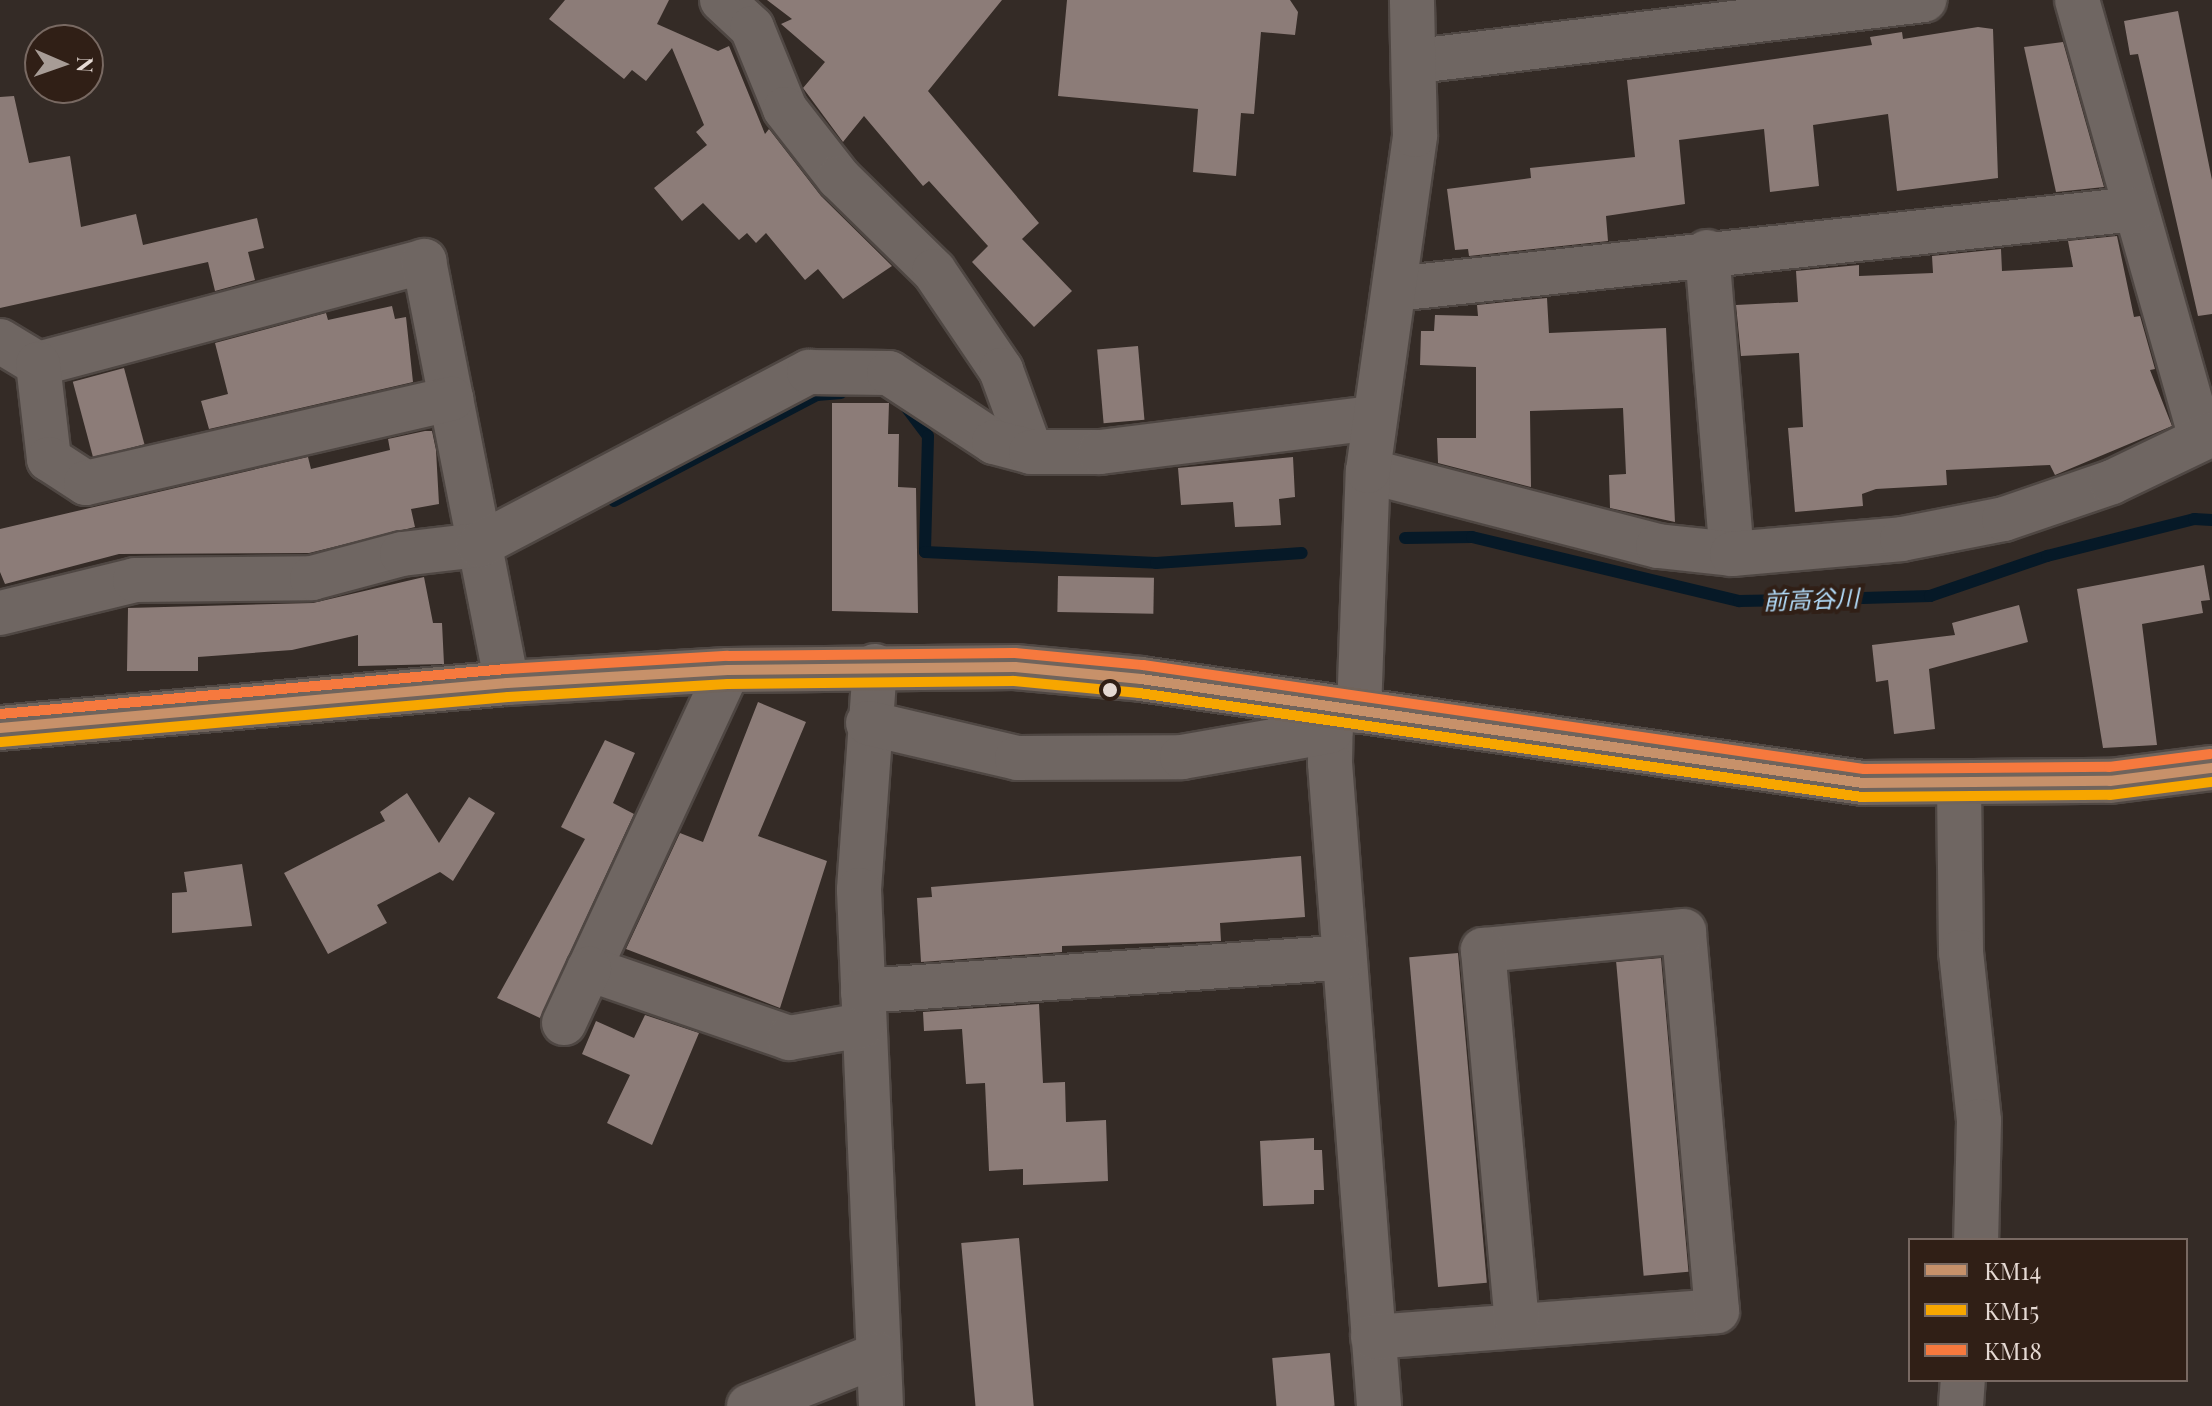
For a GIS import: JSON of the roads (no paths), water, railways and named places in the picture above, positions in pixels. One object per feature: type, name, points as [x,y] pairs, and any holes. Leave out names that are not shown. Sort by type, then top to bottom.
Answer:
[{"type":"main road","points":[[0,728],[507,683],[728,670],[875,666],[1015,667],[1141,679],[1340,717],[1863,783],[1959,786],[2110,781],[2212,768]]},
{"type":"street","points":[[1379,1406],[1344,957],[1340,717],[1374,418],[1415,135],[1417,61],[1412,0]]},
{"type":"street","points":[[1417,61],[1924,0]]},
{"type":"street","points":[[1368,471],[1658,546],[1732,554],[1902,539],[2004,519],[2112,482],[2206,436],[2135,209],[2077,0]]},
{"type":"street","points":[[747,9],[785,109],[839,178],[934,271],[1001,370],[1031,452]]},
{"type":"street","points":[[1395,289],[1707,252],[2135,209]]},
{"type":"street","points":[[1707,252],[1732,554]]},
{"type":"street","points":[[0,341],[38,364],[424,261],[507,683]]},
{"type":"street","points":[[38,364],[49,459],[86,483],[451,399]]},
{"type":"street","points":[[0,613],[135,580],[312,578],[402,554],[479,545],[809,372],[889,373],[994,442],[1031,452],[1100,452],[1374,418]]},
{"type":"street","points":[[875,666],[868,723],[859,890],[881,1406]]},
{"type":"street","points":[[564,1023],[728,670]]},
{"type":"street","points":[[868,723],[1017,758],[1182,757],[1340,717]]},
{"type":"street","points":[[1959,786],[1961,952],[1979,1121],[1976,1238]]},
{"type":"street","points":[[1373,1337],[1517,1322],[1528,1329],[1717,1311],[1684,931],[1483,950],[1517,1322]]},
{"type":"street","points":[[589,969],[789,1038],[863,1008],[1344,957]]},
{"type":"street","points":[[749,1406],[878,1355]]},
{"type":"street","points":[[1961,1406],[1963,1382]]},
{"type":"waterway","points":[[614,501],[817,395],[841,393]]},
{"type":"waterway","points":[[906,407],[928,436],[925,552],[1156,563],[1302,553]]},
{"type":"waterway","name":"前高谷川","points":[[1405,538],[1472,537],[1739,601],[1796,600],[1930,596],[2047,556],[2194,519],[2212,520]]}]
